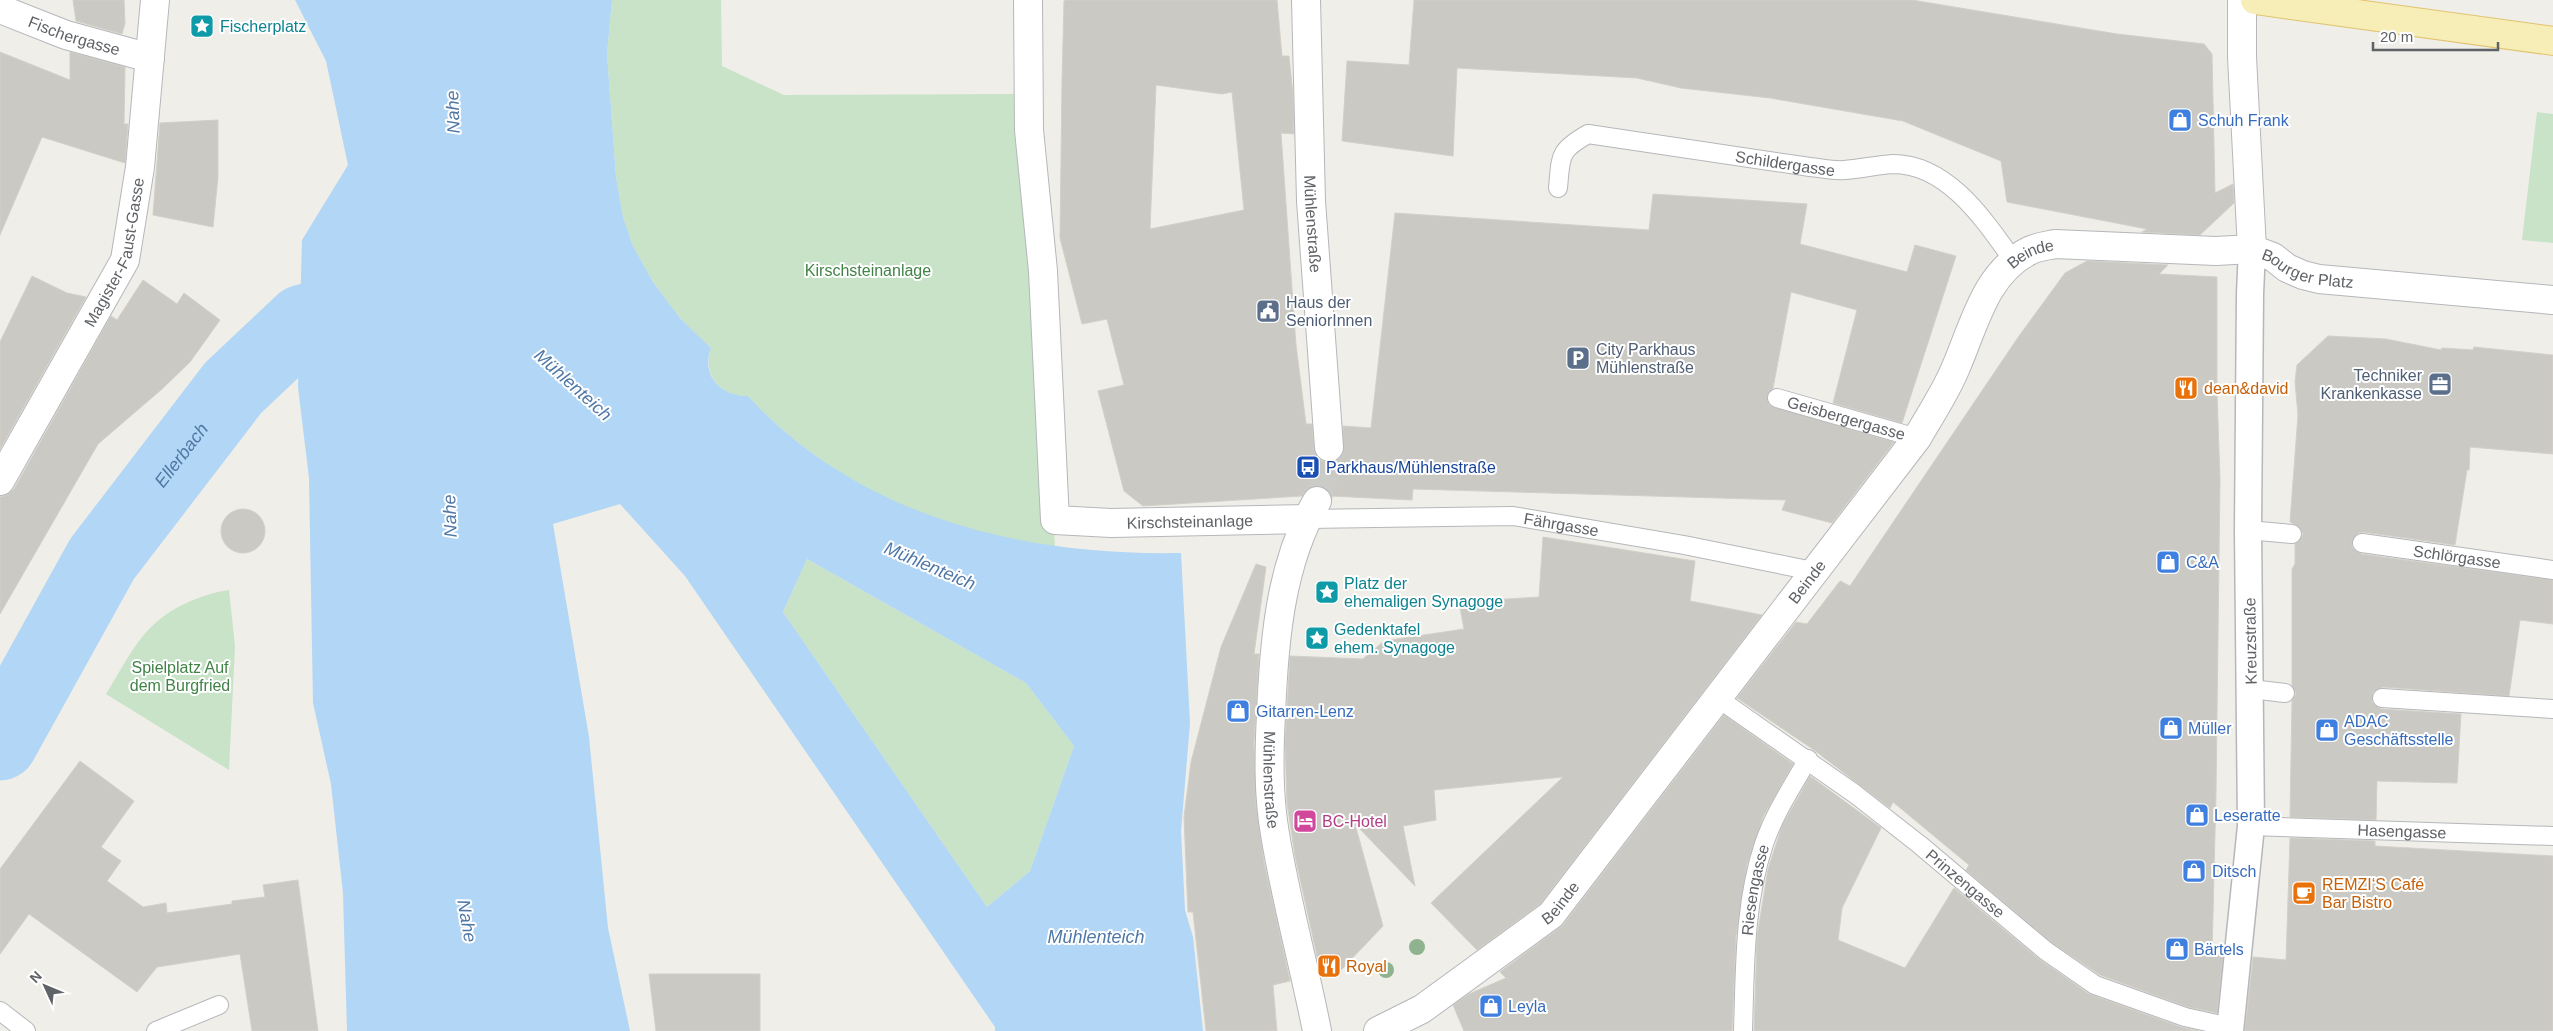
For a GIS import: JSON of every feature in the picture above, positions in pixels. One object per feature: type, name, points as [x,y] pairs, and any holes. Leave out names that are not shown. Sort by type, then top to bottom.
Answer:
[{"type":"main road","points":[[2255,0],[2553,41]]},
{"type":"street","name":"Magister-Faust-Gasse","points":[[0,481],[125,260],[140,167],[155,0]]},
{"type":"street","name":"Kirschsteinanlage","points":[[1028,0],[1030,130],[1044,271],[1055,520],[1111,523],[1312,510]]},
{"type":"street","name":"Mühlenstraße","points":[[1306,0],[1312,201],[1329,447]]},
{"type":"street","name":"Bourger Platz","points":[[2242,0],[2242,57],[2252,249],[2273,257],[2286,268],[2302,275],[2319,279],[2553,300]]},
{"type":"street","name":"Fischergasse","points":[[0,9],[66,35],[150,58]]},
{"type":"street","name":"Beinde","points":[[1378,1031],[1422,1009],[1551,915],[1719,699],[1813,571],[1917,438],[1955,370],[1980,307],[1992,285],[2013,260],[2030,250],[2054,244],[2216,251],[2252,249]]},
{"type":"street","name":"Kreuzstraße","points":[[2230,1029],[2251,826],[2248,530],[2252,249]]},
{"type":"street","name":"Mühlenstraße","points":[[1312,510],[1286,582],[1274,642],[1268,781],[1274,833],[1298,953],[1319,1030]]},
{"type":"lane","name":"Schildergasse","points":[[1558,188],[1561,156],[1574,142],[1588,134],[1810,167],[1842,170],[1894,164],[1919,168],[1937,178],[1968,201],[2013,260]]},
{"type":"lane","name":"Geisbergergasse","points":[[1777,398],[1917,438]]},
{"type":"lane","name":"Fährgasse","points":[[1312,510],[1512,516],[1684,545],[1813,571]]},
{"type":"lane","points":[[2248,530],[2292,534]]},
{"type":"lane","name":"Schlörgasse","points":[[2362,543],[2553,570]]},
{"type":"lane","points":[[2251,689],[2285,693]]},
{"type":"lane","points":[[2382,698],[2553,709]]},
{"type":"lane","name":"Prinzengasse","points":[[1719,699],[1808,759],[1920,845],[2046,951],[2095,985],[2185,1017],[2230,1029]]},
{"type":"lane","name":"Riesengasse","points":[[1743,1031],[1745,958],[1755,873],[1776,813],[1808,759]]},
{"type":"lane","name":"Hasengasse","points":[[2251,826],[2553,836]]},
{"type":"lane","points":[[156,1031],[219,1005]]},
{"type":"lane","points":[[0,1010],[26,1031]]},
{"type":"green space","name":"Kirschsteinanlage","points":[[612,0],[721,0],[722,66],[784,95],[1028,94],[1055,547],[962,528],[932,518],[874,492],[846,476],[794,439],[748,396],[729,392],[716,382],[711,375],[709,367],[711,348],[680,318],[653,282],[633,246],[623,217],[616,177],[607,54]]},
{"type":"green space","points":[[2537,112],[2553,114],[2553,243],[2522,240]]},
{"type":"green space","points":[[807,559],[1026,683],[1074,746],[1030,871],[987,907],[783,612]]},
{"type":"green space","name":"Spielplatz Auf dem Burgfried","points":[[229,590],[235,646],[229,770],[106,694],[128,657],[151,627],[182,605],[217,592]]},
{"type":"water","points":[[295,0],[612,0],[607,54],[616,177],[623,217],[633,246],[653,282],[680,318],[711,348],[709,367],[711,375],[721,388],[738,395],[748,396],[792,438],[840,472],[892,500],[946,521],[1003,537],[1062,547],[1121,552],[1181,553],[1190,723],[1181,831],[1185,910],[1193,937],[1203,1031],[995,1031],[995,1027],[685,576],[620,504],[553,524],[589,737],[608,928],[630,1031],[347,1031],[343,893],[331,784],[313,703],[309,478],[298,387],[302,240],[348,165],[326,61]],"holes":[[[807,559],[1026,683],[1074,746],[1030,871],[987,907],[783,612]]]},
{"type":"building","points":[[73,0],[124,0],[125,23],[122,34],[76,21]]},
{"type":"building","points":[[1277,0],[1282,56],[1289,56],[1293,95],[1294,134],[1281,133],[1296,345],[1306,424],[1312,424],[1314,449],[1316,456],[1322,461],[1331,462],[1338,460],[1343,454],[1343,426],[1371,428],[1395,213],[1649,230],[1653,194],[1807,204],[1800,244],[1907,272],[1915,245],[1956,256],[1902,423],[1833,403],[1857,310],[1791,292],[1773,388],[1767,396],[1769,405],[1894,442],[1832,523],[1782,510],[1786,500],[1413,489],[1412,500],[1331,496],[1325,487],[1317,485],[1308,488],[1302,496],[1143,506],[1124,491],[1098,391],[1124,385],[1107,319],[1082,324],[1060,238],[1064,1]],"holes":[[[1156,85],[1222,94],[1232,92],[1244,210],[1150,229]]]},
{"type":"building","points":[[1414,0],[1912,0],[2117,34],[2204,44],[2212,54],[2215,193],[2233,184],[2234,203],[2200,235],[2142,232],[2147,229],[2007,202],[2001,161],[1903,121],[1770,98],[1681,88],[1637,78],[1457,68],[1453,156],[1342,141],[1347,61],[1409,65]]},
{"type":"building","points":[[0,52],[70,80],[70,52],[125,67],[124,124],[128,124],[125,163],[42,137],[0,235]]},
{"type":"building","points":[[218,120],[218,177],[213,227],[153,215],[160,123]]},
{"type":"building","points":[[2087,261],[2168,265],[2159,274],[2217,277],[2217,394],[2220,479],[2212,954],[2223,955],[2217,1013],[2188,1007],[2100,975],[2052,943],[1966,870],[1969,865],[1893,802],[1890,808],[1814,750],[1737,698],[1796,622],[1807,624],[1840,581],[1850,586],[2019,336],[2065,273]]},
{"type":"building","points":[[32,276],[67,293],[86,297],[0,449],[0,342]]},
{"type":"building","points":[[143,280],[177,304],[184,293],[220,320],[190,362],[162,389],[98,444],[0,614],[0,497],[7,495],[14,489],[111,316],[117,320]]},
{"type":"building","points":[[2328,336],[2386,339],[2441,350],[2442,348],[2473,350],[2474,347],[2553,355],[2553,454],[2470,447],[2469,470],[2467,470],[2455,545],[2363,532],[2358,533],[2352,541],[2352,547],[2361,554],[2553,580],[2553,624],[2520,620],[2509,696],[2383,687],[2373,692],[2372,702],[2381,709],[2461,714],[2457,783],[2377,781],[2376,820],[2290,817],[2292,701],[2296,694],[2292,685],[2292,569],[2295,564],[2295,544],[2303,534],[2298,526],[2290,522],[2298,415],[2295,382],[2297,365]]},
{"type":"building","points":[[247,509],[259,515],[264,522],[264,540],[259,547],[252,552],[239,553],[231,550],[224,543],[221,527],[224,519],[231,512]]},
{"type":"building","points":[[1543,537],[1695,561],[1690,601],[1762,615],[1540,904],[1477,950],[1431,903],[1563,777],[1434,790],[1436,820],[1403,826],[1415,886],[1355,824],[1383,926],[1342,969],[1321,974],[1295,856],[1287,803],[1285,744],[1290,656],[1363,659],[1384,641],[1464,629],[1459,602],[1539,597]]},
{"type":"building","points":[[1256,564],[1266,567],[1254,654],[1259,654],[1254,743],[1256,805],[1264,862],[1290,981],[1273,985],[1277,1031],[1206,1031],[1193,912],[1188,912],[1184,817],[1191,762],[1221,647]]},
{"type":"building","points":[[1724,715],[1793,764],[1763,817],[1747,864],[1736,935],[1732,1031],[1464,1031],[1453,1005],[1469,994],[1506,978],[1500,972],[1563,925]]},
{"type":"building","points":[[80,761],[134,801],[101,847],[121,861],[107,881],[143,907],[166,903],[167,913],[232,904],[232,901],[265,897],[263,885],[298,880],[318,1031],[252,1031],[240,954],[157,967],[137,992],[29,914],[0,954],[0,869]]},
{"type":"building","points":[[1810,776],[1881,828],[1842,908],[1838,940],[1905,968],[1954,888],[2039,959],[2089,994],[2181,1027],[2199,1031],[1754,1031],[1757,937],[1768,869],[1782,826]]},
{"type":"building","points":[[2290,838],[2375,841],[2375,846],[2553,856],[2553,1031],[2245,1031],[2253,957],[2286,960]]},
{"type":"building","points":[[649,974],[760,974],[760,1031],[656,1031]]},
{"type":"waterway","name":"Ellerbach","points":[[0,743],[102,559],[233,388],[303,322],[400,297]]},
{"type":"tunnel","points":[[1317,501],[1325,472],[1329,447]]},
{"type":"place","name":"Fischerplatz","points":[[202,26]]},
{"type":"place","name":"Schuh Frank","points":[[2180,120]]},
{"type":"place","name":"Haus der SeniorInnen","points":[[1268,311]]},
{"type":"place","name":"City Parkhaus Mühlenstraße","points":[[1578,358]]},
{"type":"place","name":"Techniker Krankenkasse","points":[[2440,384]]},
{"type":"place","name":"dean&david","points":[[2186,388]]},
{"type":"place","name":"Parkhaus/Mühlenstraße","points":[[1308,467]]},
{"type":"place","name":"C&A","points":[[2168,562]]},
{"type":"place","name":"Platz der ehemaligen Synagoge","points":[[1327,592]]},
{"type":"place","name":"Gedenktafel ehem. Synagoge","points":[[1317,638]]},
{"type":"place","name":"Gitarren-Lenz","points":[[1238,711]]},
{"type":"place","name":"Müller","points":[[2171,728]]},
{"type":"place","name":"ADAC Geschäftsstelle","points":[[2327,730]]},
{"type":"place","name":"Leseratte","points":[[2197,815]]},
{"type":"place","name":"BC-Hotel","points":[[1305,821]]},
{"type":"place","name":"Ditsch","points":[[2194,871]]},
{"type":"place","name":"REMZI‘S Café Bar Bistro","points":[[2304,893]]},
{"type":"place","name":"Bärtels","points":[[2177,949]]},
{"type":"place","name":"Royal","points":[[1329,966]]},
{"type":"place","name":"Leyla","points":[[1491,1006]]},
{"type":"water label","name":"Nahe","points":[[453,112]]},
{"type":"water label","name":"Mühlenteich","points":[[573,385]]},
{"type":"water label","name":"Nahe","points":[[450,516]]},
{"type":"water label","name":"Mühlenteich","points":[[930,566]]},
{"type":"water label","name":"Nahe","points":[[467,921]]},
{"type":"water label","name":"Mühlenteich","points":[[1096,937]]}]
